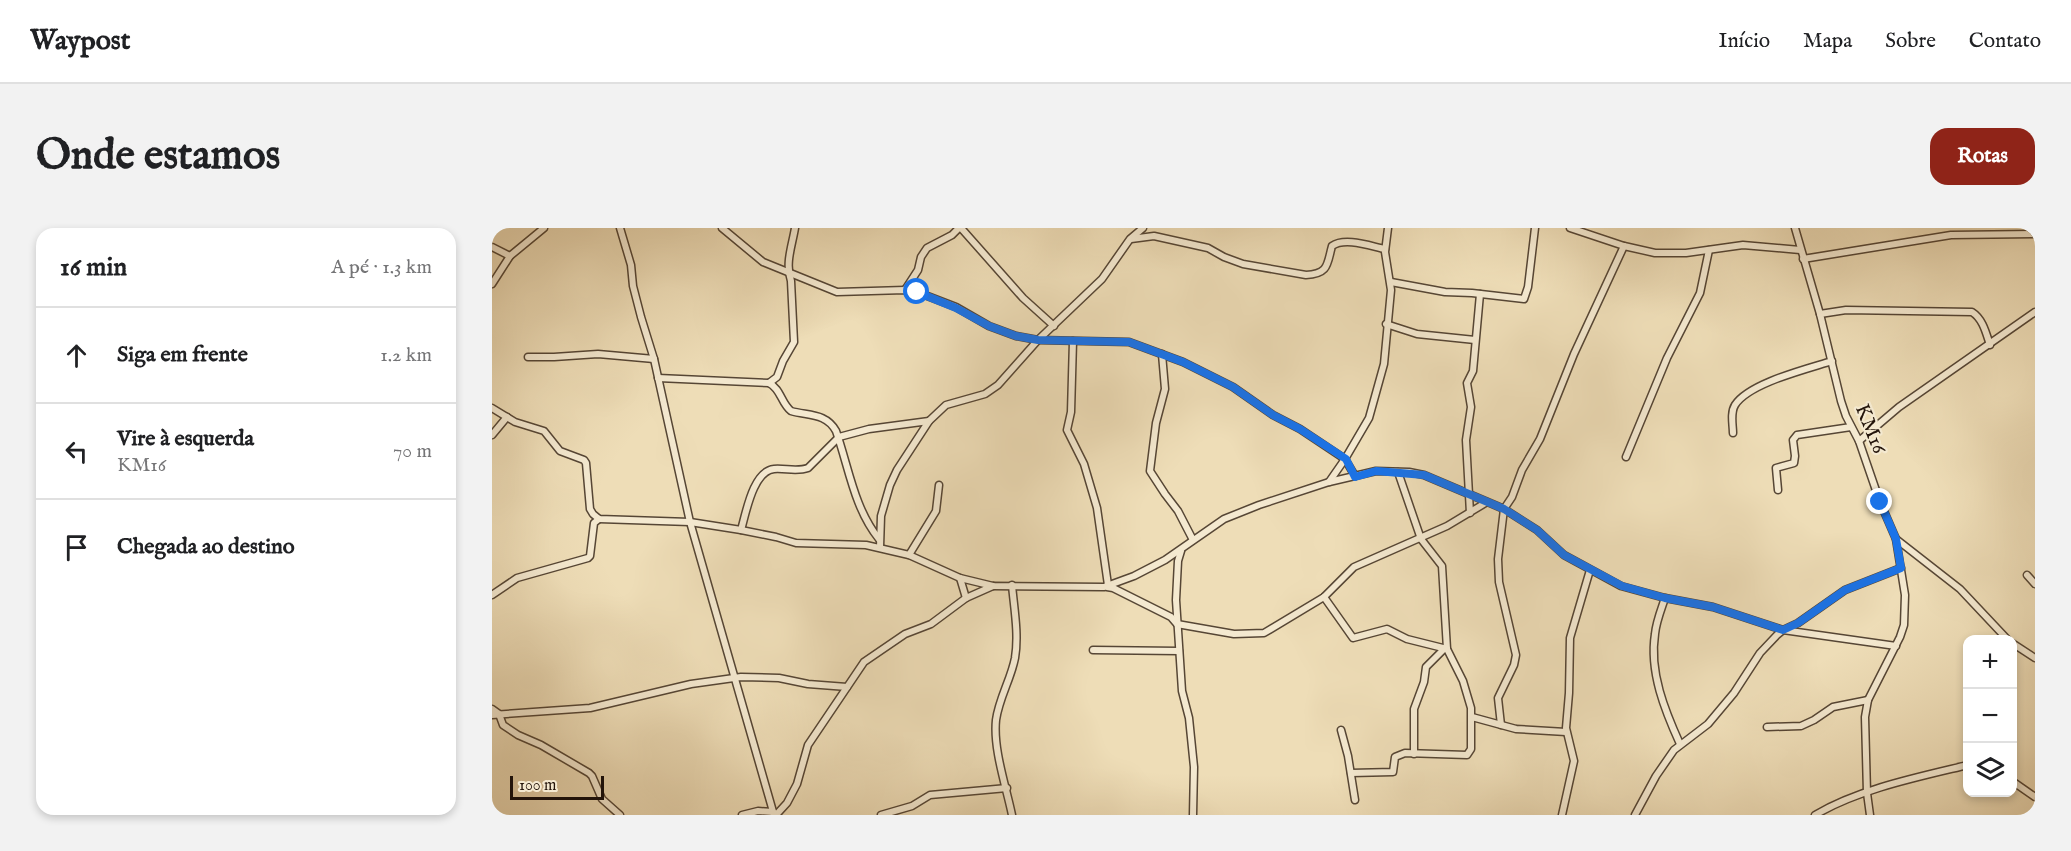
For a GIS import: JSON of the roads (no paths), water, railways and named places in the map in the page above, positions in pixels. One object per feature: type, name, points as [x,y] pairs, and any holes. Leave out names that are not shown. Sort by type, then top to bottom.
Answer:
[{"type":"street","points":[[492,284],[510,256],[544,228]]},
{"type":"street","points":[[620,228],[631,265],[633,286],[641,317],[654,359],[690,522],[775,814]]},
{"type":"street","points":[[722,228],[755,257],[788,274],[837,292],[905,290],[917,292],[943,302],[1003,332],[1038,340],[1129,342],[1162,354],[1223,381],[1273,415],[1300,429],[1346,459],[1355,477]]},
{"type":"street","points":[[769,383],[777,377],[794,342],[788,263],[795,228]]},
{"type":"street","points":[[905,290],[918,270],[921,257],[927,248],[952,235],[960,228],[1023,298],[1054,326]]},
{"type":"street","points":[[880,547],[881,516],[890,485],[897,470],[929,421],[946,405],[992,390],[1038,340],[1102,279],[1130,239],[1143,228]]},
{"type":"street","points":[[1154,236],[1156,228]]},
{"type":"street","points":[[1329,482],[1346,459],[1369,418],[1384,364],[1391,282],[1385,249],[1388,228]]},
{"type":"street","points":[[1391,282],[1444,292],[1524,299],[1528,287],[1535,228]]},
{"type":"street","points":[[1570,228],[1624,246],[1655,253],[1671,254],[1743,245],[1800,250]]},
{"type":"street","name":"KM16","points":[[1795,228],[1820,314],[1840,401],[1859,441],[1880,502],[1896,539],[1901,568],[1904,626],[1868,700],[1864,737],[1870,815]]},
{"type":"street","points":[[1803,259],[1951,235],[2035,234]]},
{"type":"street","points":[[1130,239],[1154,236],[1208,248],[1243,264],[1306,275],[1324,270],[1328,266],[1332,246],[1336,243],[1345,242],[1385,249]]},
{"type":"street","points":[[1501,725],[1498,698],[1514,665],[1516,655],[1499,582],[1498,560],[1504,509],[1544,430],[1574,354],[1624,246]]},
{"type":"street","points":[[492,247],[510,256]]},
{"type":"street","points":[[1626,457],[1667,358],[1700,293],[1709,250]]},
{"type":"street","points":[[1470,513],[1466,440],[1471,407],[1467,383],[1473,371],[1480,294]]},
{"type":"street","points":[[1820,314],[1846,310],[1961,310],[1972,312],[1982,322],[1990,345]]},
{"type":"street","points":[[1859,441],[1899,407],[2035,312]]},
{"type":"street","points":[[1386,324],[1417,334],[1475,340]]},
{"type":"street","points":[[1073,341],[1071,412],[1067,430],[1084,464],[1097,508],[1106,586]]},
{"type":"street","points":[[528,357],[598,354],[654,359]]},
{"type":"street","points":[[1162,354],[1165,389],[1156,423],[1150,471],[1178,511],[1193,540]]},
{"type":"street","points":[[1733,433],[1732,414],[1735,405],[1751,391],[1783,376],[1832,361]]},
{"type":"street","points":[[658,378],[769,383],[777,390],[787,409],[822,417],[834,426],[860,507],[879,540]]},
{"type":"street","points":[[492,408],[526,427],[544,431],[560,451],[584,460],[590,509],[600,519],[690,522],[741,530],[796,543],[880,547],[909,555],[960,578],[993,586],[1106,586],[1171,617],[1177,624],[1234,634],[1264,633],[1324,597],[1353,567],[1421,538],[1487,502]]},
{"type":"street","points":[[492,435],[507,417]]},
{"type":"street","points":[[741,530],[753,491],[763,474],[772,469],[803,470],[808,468],[839,437],[869,429],[929,421]]},
{"type":"street","points":[[1778,490],[1776,468],[1794,463],[1793,440],[1797,435],[1851,428]]},
{"type":"street","points":[[1106,586],[1134,576],[1182,550],[1224,519],[1259,505],[1329,482],[1376,471],[1398,472],[1424,475],[1504,509],[1537,530],[1564,555],[1622,586],[1665,598],[1713,607],[1783,630],[1896,646]]},
{"type":"street","points":[[1351,774],[1393,772],[1395,757],[1399,754],[1467,755],[1471,749],[1472,717],[1469,698],[1446,649],[1442,566],[1421,538],[1398,472]]},
{"type":"street","points":[[909,555],[934,516],[939,485]]},
{"type":"street","points":[[492,595],[517,578],[588,558],[591,554],[594,523],[600,519]]},
{"type":"street","points":[[1896,539],[1960,589],[2004,635]]},
{"type":"street","points":[[1182,550],[1176,578],[1177,624],[1194,767],[1193,815]]},
{"type":"street","points":[[1635,815],[1656,776],[1674,750],[1708,724],[1734,693],[1760,653],[1783,630],[1798,623],[1845,590],[1901,568]]},
{"type":"street","points":[[1562,815],[1574,761],[1566,732],[1570,638],[1590,570]]},
{"type":"street","points":[[2027,575],[2035,584]]},
{"type":"street","points":[[960,578],[966,598]]},
{"type":"street","points":[[1012,585],[1015,657],[996,722],[999,753],[1012,815]]},
{"type":"street","points":[[775,814],[787,803],[792,794],[808,745],[864,662],[905,634],[931,624],[966,598],[993,586]]},
{"type":"street","points":[[1324,597],[1353,638],[1387,629],[1407,639],[1446,649]]},
{"type":"street","points":[[1665,598],[1654,636],[1657,678],[1664,709],[1680,744]]},
{"type":"street","points":[[2017,646],[2035,658]]},
{"type":"street","points":[[1414,754],[1413,712],[1424,682],[1426,667],[1446,649]]},
{"type":"street","points":[[1093,650],[1179,651]]},
{"type":"street","points":[[495,714],[590,708],[692,684],[734,678],[771,677],[808,684],[847,687]]},
{"type":"street","points":[[1767,727],[1801,726],[1833,707],[1868,700]]},
{"type":"street","points":[[492,709],[503,725],[518,735],[541,745],[589,773],[602,798],[620,815]]},
{"type":"street","points":[[1472,717],[1516,729],[1566,732]]},
{"type":"street","points":[[1341,730],[1355,800]]},
{"type":"street","points":[[1815,815],[1829,807],[1867,793],[1963,766]]},
{"type":"street","points":[[2017,784],[2035,797]]},
{"type":"street","points":[[881,815],[912,806],[930,795],[1007,788]]},
{"type":"street","points":[[742,815],[758,811],[775,814]]}]
